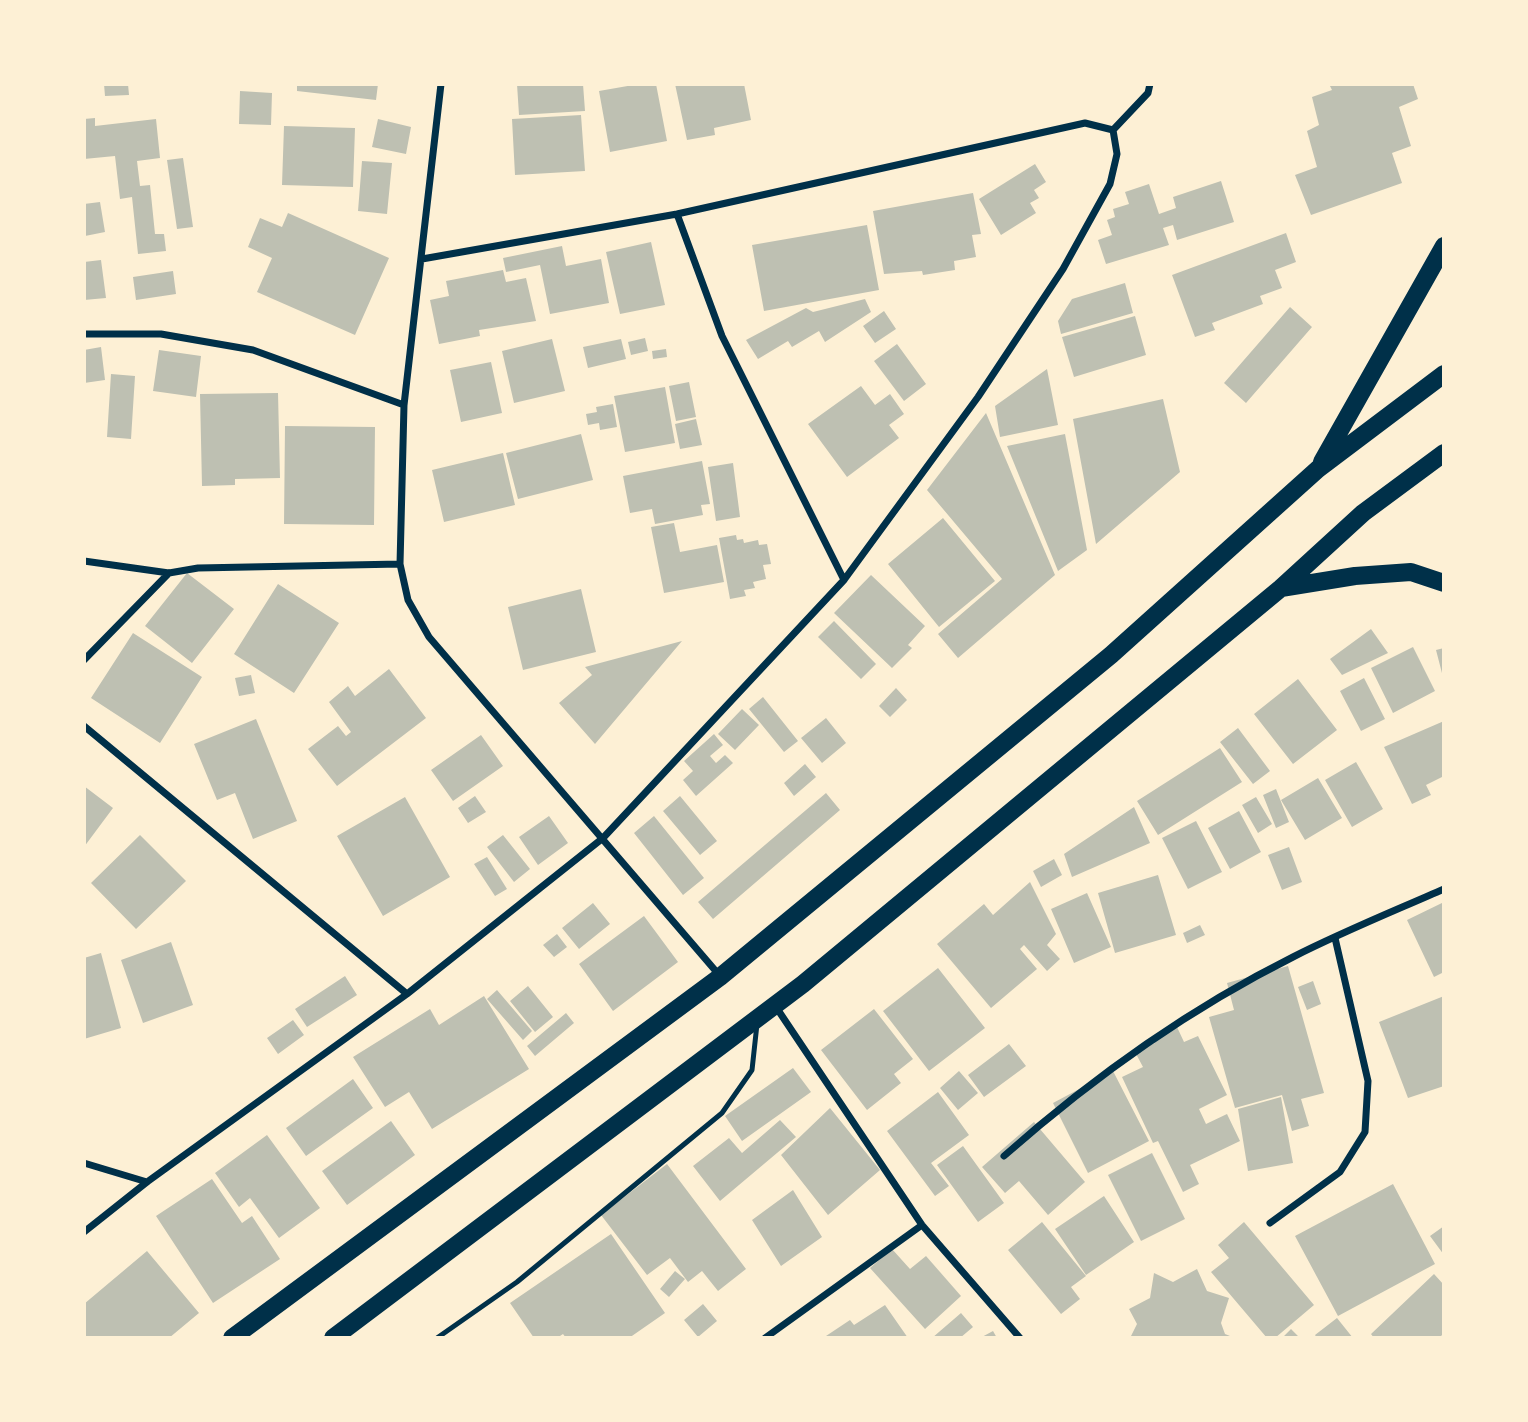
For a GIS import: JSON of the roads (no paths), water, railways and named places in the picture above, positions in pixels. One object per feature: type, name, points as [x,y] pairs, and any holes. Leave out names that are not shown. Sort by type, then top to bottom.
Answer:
[{"type":"main road","points":[[1318,470],[1444,246]]},
{"type":"main road","points":[[232,1338],[720,977],[1111,655],[1318,470],[1444,374]]},
{"type":"main road","points":[[333,1338],[758,1020],[1281,588],[1363,513],[1444,453]]},
{"type":"main road","points":[[1281,588],[1355,576],[1411,572],[1444,583]]},
{"type":"street","points":[[441,84],[404,405],[400,564],[408,600],[429,637],[720,977]]},
{"type":"street","points":[[1112,130],[1149,93],[1150,84]]},
{"type":"street","points":[[422,260],[677,214],[1085,123],[1112,130]]},
{"type":"street","points":[[84,1232],[147,1182],[407,994],[603,838],[844,580],[978,397],[1063,269],[1110,184],[1117,154],[1112,130]]},
{"type":"street","points":[[677,214],[722,336],[844,580]]},
{"type":"street","points":[[84,334],[161,334],[253,350],[404,405]]},
{"type":"street","points":[[84,561],[169,573],[198,568],[400,564]]},
{"type":"street","points":[[84,660],[169,573]]},
{"type":"street","points":[[84,726],[407,994]]},
{"type":"street","points":[[1004,1156],[1048,1117],[1174,1026],[1292,957],[1444,889]]},
{"type":"street","points":[[1270,1223],[1340,1172],[1365,1132],[1368,1081],[1335,938]]},
{"type":"street","points":[[775,1006],[922,1225],[1020,1338]]},
{"type":"street","points":[[84,1163],[147,1182]]},
{"type":"street","points":[[765,1338],[922,1225]]},
{"type":"lane","points":[[437,1338],[517,1282],[722,1113],[752,1070],[758,1020]]}]
